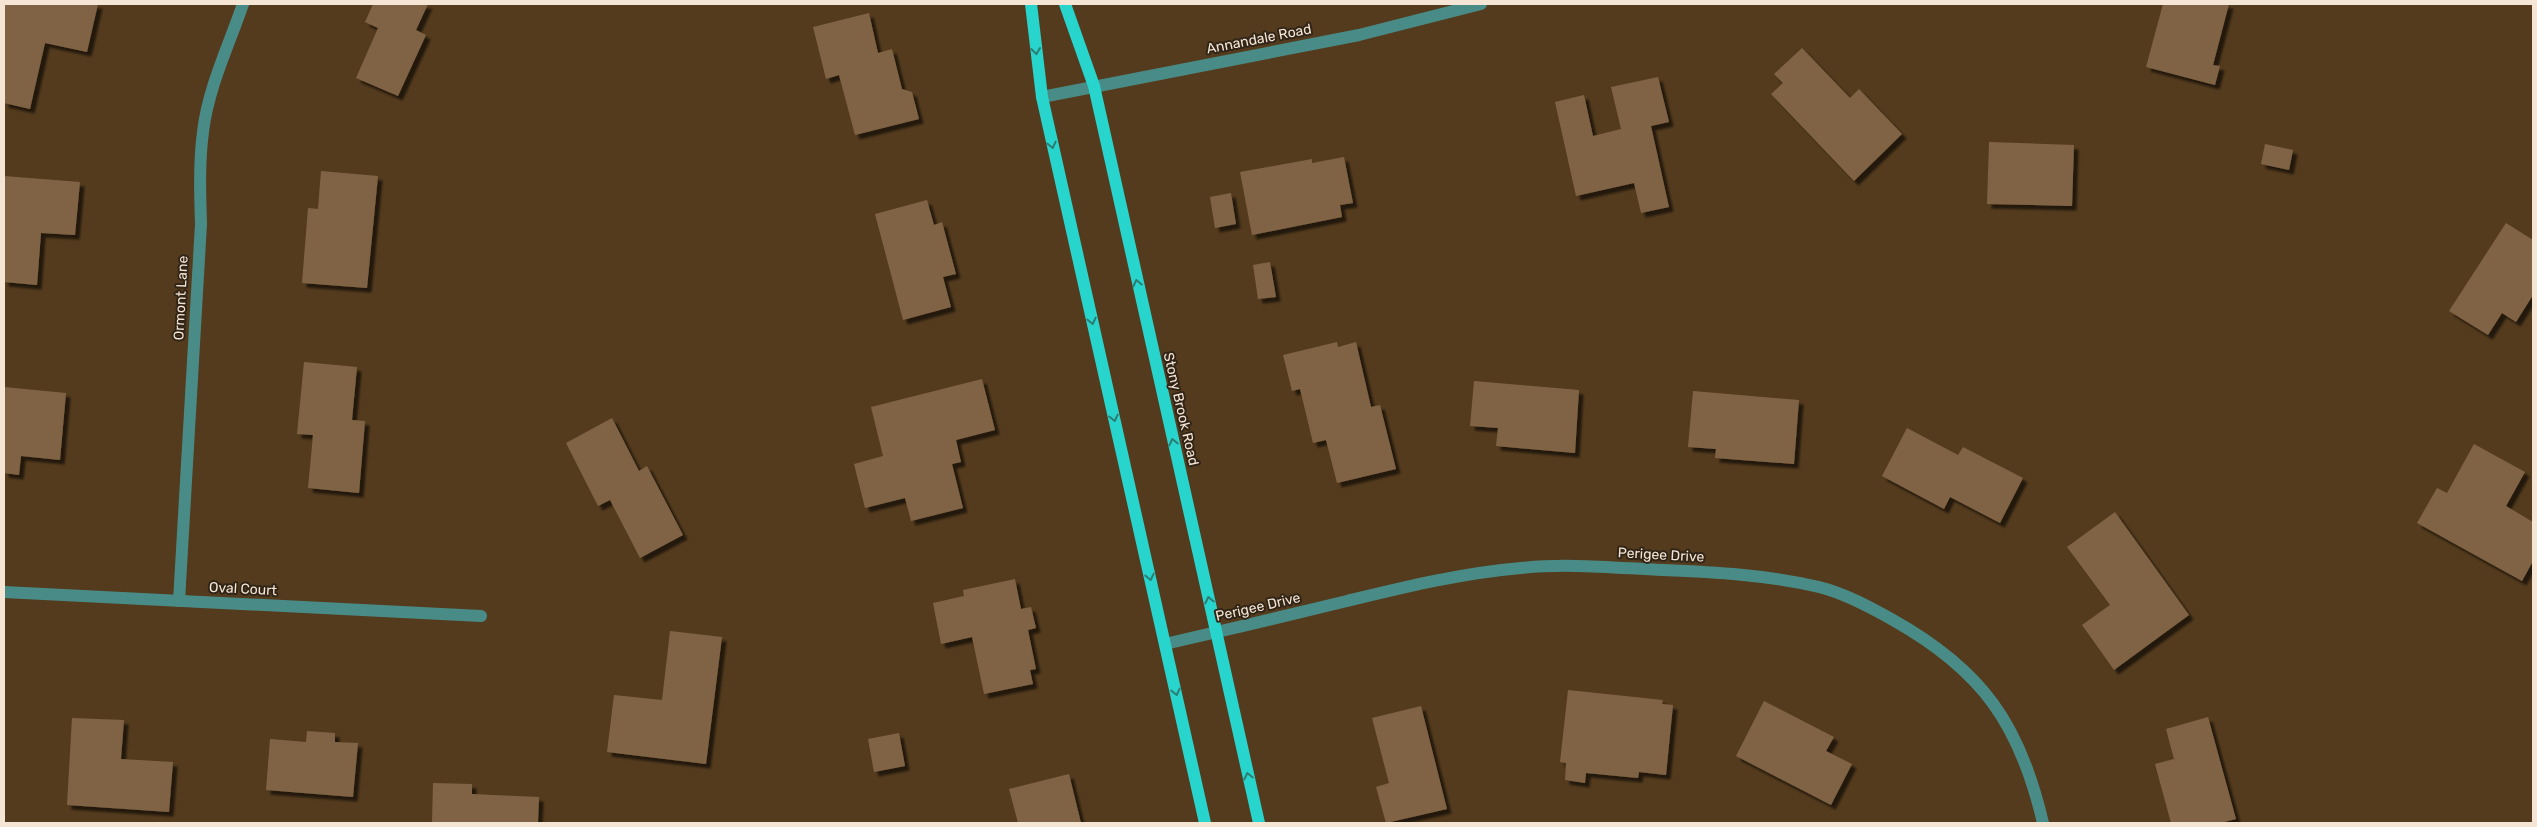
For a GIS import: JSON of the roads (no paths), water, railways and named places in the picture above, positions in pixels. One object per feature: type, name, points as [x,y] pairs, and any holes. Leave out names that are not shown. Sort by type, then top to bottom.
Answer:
[{"type":"main road","points":[[1031,4],[1042,97],[1205,823]]},
{"type":"main road","name":"Stony Brook Road","points":[[1065,4],[1094,86],[1259,823]]},
{"type":"street","name":"Ormont Lane","points":[[179,601],[200,234],[200,175],[203,130],[215,85],[243,4]]},
{"type":"street","name":"Annandale Road","points":[[1042,97],[1359,36],[1480,4]]},
{"type":"street","name":"Perigee Drive","points":[[1165,644],[1411,586],[1459,576],[1522,567],[1592,566],[1715,572],[1820,587],[1872,608],[1928,640],[1976,680],[2008,724],[2033,781],[2043,823]]},
{"type":"street","name":"Oval Court","points":[[4,592],[481,616]]}]
